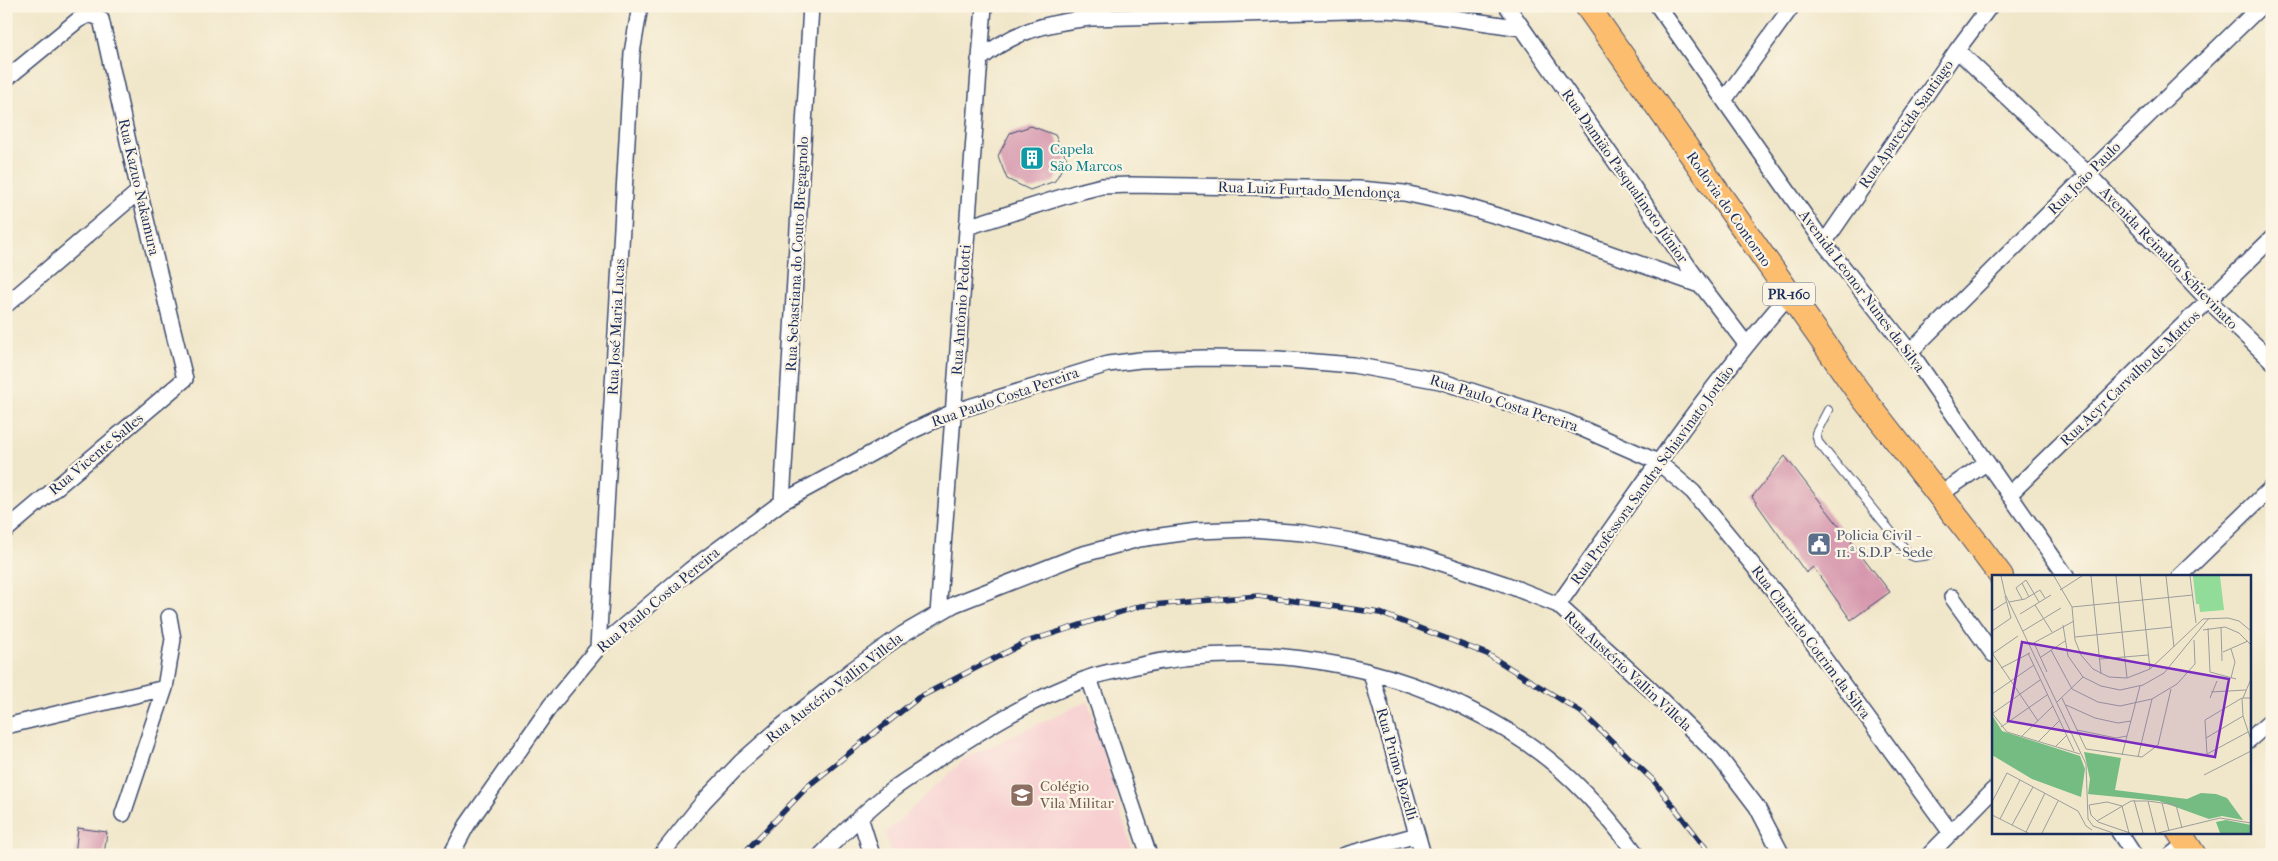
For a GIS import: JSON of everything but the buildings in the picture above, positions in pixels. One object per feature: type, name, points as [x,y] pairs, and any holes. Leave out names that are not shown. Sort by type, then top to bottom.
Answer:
[{"type":"main road","name":"Rodovia do Contorno","points":[[1587,6],[1857,390],[2000,575]]},
{"type":"street","name":"Rua José Maria Lucas","points":[[598,648],[632,53],[640,6]]},
{"type":"street","name":"Rua Sebastiana do Couto Bregagnolo","points":[[782,502],[811,6]]},
{"type":"street","name":"Rua Antônio Pedotti","points":[[938,614],[984,6]]},
{"type":"street","name":"Rua Damião Pasqualinoto Júnior","points":[[1507,6],[1702,286],[1746,344]]},
{"type":"street","name":"Avenida Leonor Nunes da Silva","points":[[1658,6],[1725,99],[1824,243],[1910,352],[2065,575]]},
{"type":"street","points":[[1725,99],[1792,6]]},
{"type":"street","name":"Rua Aparecida Santiago","points":[[1824,243],[1957,50],[1990,6]]},
{"type":"street","name":"Rua João Paulo","points":[[1910,352],[2088,174],[2261,6]]},
{"type":"street","points":[[980,60],[996,46],[1036,27],[1059,21],[1090,18],[1384,10],[1412,12],[1522,28]]},
{"type":"street","name":"Rua Kazuo Nakamura","points":[[6,79],[78,20],[90,14],[100,19],[139,191],[185,379]]},
{"type":"street","name":"Avenida Reinaldo Schievinato","points":[[1957,50],[2088,174],[2209,301],[2272,361]]},
{"type":"street","name":"Rua Luiz Furtado Mendonça","points":[[967,227],[1102,186],[1359,189],[1404,193],[1460,205],[1538,228],[1702,286]]},
{"type":"street","points":[[6,305],[139,191]]},
{"type":"street","name":"Rua Acyr Carvalho de Mattos","points":[[2009,495],[2272,238]]},
{"type":"street","name":"Rua Professora Sandra Schiavinato Jordão","points":[[1558,605],[1658,462],[1746,344],[1789,295]]},
{"type":"street","name":"Rua Paulo Costa Pereira","points":[[451,855],[468,825],[551,705],[598,648],[690,570],[782,502],[882,446],[953,412],[1077,372],[1108,364],[1140,360],[1213,358],[1334,363],[1440,380],[1567,422],[1658,462]]},
{"type":"street","name":"Rua Vicente Salles","points":[[6,530],[185,379]]},
{"type":"street","name":"Rua Clarindo Cotrim da Silva","points":[[1658,462],[1693,492],[1771,587],[1951,833]]},
{"type":"street","points":[[1939,495],[1986,463]]},
{"type":"street","points":[[2181,575],[2272,487]]},
{"type":"street","name":"Rua Austério Vallin Villela","points":[[661,855],[703,802],[741,762],[782,726],[852,670],[903,634],[955,604],[1080,555],[1139,539],[1197,532],[1252,529],[1304,533],[1420,556],[1505,584],[1558,605],[1651,690],[1719,757],[1757,807],[1782,855]]},
{"type":"street","points":[[1952,597],[1992,653]]},
{"type":"street","points":[[123,814],[165,688],[173,639],[169,617]]},
{"type":"street","points":[[821,855],[888,792],[979,732],[1043,696],[1089,678],[1162,660],[1222,654],[1286,657],[1348,666],[1407,682],[1469,708],[1529,745],[1570,779],[1620,833],[1637,855]]},
{"type":"street","name":"Rua Primo Bozelli","points":[[1370,673],[1422,855]]},
{"type":"street","points":[[1089,678],[1149,855]]},
{"type":"street","points":[[6,726],[165,688]]},
{"type":"street","points":[[2250,739],[2272,720]]},
{"type":"street","points":[[1929,855],[1992,791]]},
{"type":"street","points":[[860,817],[872,855]]},
{"type":"street","points":[[1345,855],[1417,834]]},
{"type":"street","points":[[2120,834],[2134,855]]},
{"type":"lane","points":[[1828,410],[1816,433],[1818,442],[1910,555],[1915,557],[1930,555]]},
{"type":"shaded area","name":"Colégio Vila Militar","points":[[1088,701],[1134,855],[892,855],[885,834],[967,757]]},
{"type":"railway","points":[[742,855],[808,786],[918,698],[1026,642],[1140,606],[1258,596],[1380,613],[1487,654],[1581,712],[1654,781],[1711,855]]},
{"type":"place","name":"Capela São Marcos","points":[[1032,158]]},
{"type":"place","name":"Policia Civil - 11.ª S.D.P - Sede","points":[[1819,544]]},
{"type":"place","name":"Colégio Vila Militar","points":[[1022,795]]}]
